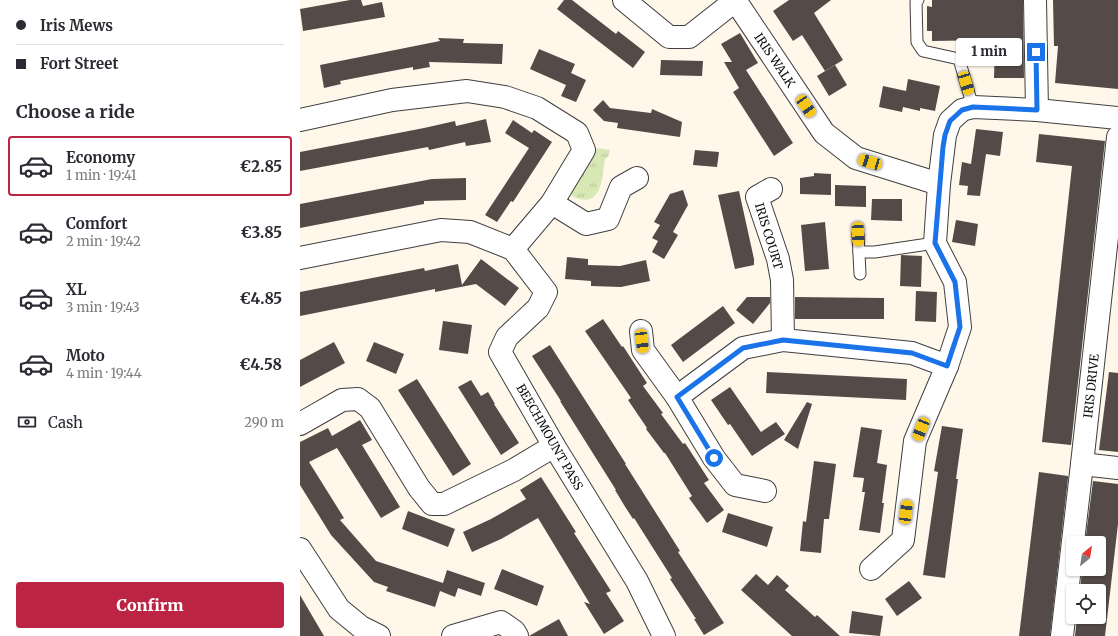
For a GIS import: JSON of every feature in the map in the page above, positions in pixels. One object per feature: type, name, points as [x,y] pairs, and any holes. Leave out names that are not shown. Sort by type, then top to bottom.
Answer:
[{"type":"street","points":[[624,0],[669,37],[689,37],[735,0]]},
{"type":"street","name":"IRIS WALK","points":[[735,0],[824,133],[856,158],[939,184]]},
{"type":"street","points":[[1035,0],[1037,110]]},
{"type":"street","points":[[300,120],[392,100],[467,91],[505,97],[537,108],[577,133],[584,150],[552,203],[512,249],[470,232],[441,230],[300,258]]},
{"type":"street","points":[[871,569],[903,540],[916,442],[947,366],[960,327],[955,282],[935,243],[939,184],[945,135],[950,121],[962,110],[973,107],[1037,110],[1118,118]]},
{"type":"street","name":"IRIS DRIVE","points":[[1062,636],[1118,137]]},
{"type":"street","points":[[552,203],[586,224],[608,219],[621,187],[637,178]]},
{"type":"street","name":"IRIS COURT","points":[[771,189],[757,197],[778,260],[782,280],[783,340]]},
{"type":"street","name":"BEECHMOUNT PASS","points":[[512,249],[546,292],[538,308],[507,337],[500,352],[554,446],[637,580],[664,636]]},
{"type":"street","points":[[641,331],[643,350],[677,397],[714,458],[735,485],[765,491]]},
{"type":"street","points":[[677,397],[743,348],[783,340],[912,353],[947,366]]},
{"type":"street","points":[[300,424],[342,400],[358,400],[370,408],[419,488],[432,504],[444,504],[514,470],[554,446]]},
{"type":"street","points":[[1082,464],[1118,468]]},
{"type":"street","points":[[303,558],[339,609],[361,627],[379,636]]},
{"type":"street","points":[[453,636],[500,622],[514,630],[517,636]]},
{"type":"lane","points":[[918,0],[916,2],[918,42],[923,51],[959,60],[973,107]]},
{"type":"lane","points":[[858,234],[860,274]]},
{"type":"lane","points":[[859,252],[875,252],[935,243]]},
{"type":"green space","points":[[597,148],[610,150],[609,155],[605,159],[600,187],[597,193],[588,200],[575,198],[570,191],[589,164]]},
{"type":"building","points":[[350,0],[361,0],[363,6],[382,2],[385,17],[303,31],[300,9]]},
{"type":"building","points":[[564,0],[572,0],[616,34],[618,31],[645,52],[633,68],[557,9]]},
{"type":"building","points":[[789,0],[831,0],[814,13],[843,60],[825,71],[802,35],[793,41],[773,11]]},
{"type":"building","points":[[932,0],[1023,0],[1024,78],[994,78],[995,40],[932,41],[932,31],[927,31],[927,6],[932,7]]},
{"type":"building","points":[[1053,0],[1118,0],[1118,89],[1055,83],[1058,46],[1054,46]]},
{"type":"building","points":[[740,33],[758,63],[746,70],[793,143],[774,156],[733,92],[739,88],[724,62],[732,62],[721,44]]},
{"type":"building","points":[[438,38],[464,39],[463,43],[503,44],[502,64],[429,62],[430,67],[413,70],[413,67],[340,81],[341,84],[324,88],[320,65],[440,41]]},
{"type":"building","points":[[539,49],[575,64],[571,73],[586,80],[576,102],[561,96],[566,85],[530,69]]},
{"type":"building","points":[[661,60],[703,61],[702,76],[660,75]]},
{"type":"building","points":[[835,65],[847,85],[829,96],[817,76]]},
{"type":"building","points":[[908,79],[940,86],[935,111],[920,108],[920,111],[903,107],[902,112],[879,107],[883,86],[906,91]]},
{"type":"building","points":[[603,100],[610,108],[651,113],[652,109],[682,122],[680,137],[617,128],[618,123],[604,121],[593,110]]},
{"type":"building","points":[[486,119],[491,142],[466,146],[465,142],[429,150],[428,147],[300,171],[300,152],[455,121],[456,126]]},
{"type":"building","points":[[513,120],[532,133],[534,130],[552,142],[513,202],[511,201],[497,222],[485,215],[529,148],[505,133]]},
{"type":"building","points":[[976,129],[1003,132],[1000,156],[986,154],[980,196],[967,195],[968,186],[959,185],[962,162],[971,164]]},
{"type":"building","points":[[1039,134],[1105,141],[1071,445],[1042,442],[1072,166],[1036,162]]},
{"type":"building","points":[[695,150],[719,152],[717,167],[693,165]]},
{"type":"building","points":[[814,173],[831,174],[831,195],[800,194],[800,178],[814,176]]},
{"type":"building","points":[[466,178],[466,200],[424,201],[424,204],[300,228],[300,204],[432,179]]},
{"type":"building","points":[[835,185],[866,186],[866,207],[835,206]]},
{"type":"building","points":[[683,190],[688,205],[673,232],[678,235],[664,259],[652,252],[658,241],[652,238],[660,225],[654,222],[670,194]]},
{"type":"building","points":[[739,191],[754,265],[735,269],[718,195]]},
{"type":"building","points":[[872,199],[902,199],[902,221],[871,220]]},
{"type":"building","points":[[956,220],[978,224],[975,246],[952,242]]},
{"type":"building","points":[[825,222],[829,269],[805,271],[801,225]]},
{"type":"building","points":[[901,255],[922,256],[921,287],[900,286]]},
{"type":"building","points":[[567,257],[588,259],[588,265],[620,266],[646,260],[650,281],[621,287],[591,286],[591,281],[565,279]]},
{"type":"building","points":[[481,259],[519,288],[505,306],[476,284],[435,292],[435,289],[300,316],[300,292],[424,268],[425,271],[458,264],[462,285]]},
{"type":"building","points":[[916,291],[937,292],[936,322],[915,321]]},
{"type":"building","points":[[747,297],[770,297],[770,303],[753,324],[736,310]]},
{"type":"building","points":[[795,297],[884,298],[884,319],[795,319]]},
{"type":"building","points":[[723,306],[735,323],[683,362],[671,345]]},
{"type":"building","points":[[603,319],[647,383],[643,386],[663,413],[661,414],[683,444],[685,443],[709,480],[704,483],[724,510],[707,523],[689,498],[692,496],[665,453],[646,429],[647,428],[628,400],[631,398],[585,331]]},
{"type":"building","points":[[443,321],[472,325],[468,354],[439,350]]},
{"type":"building","points":[[334,342],[345,363],[300,387],[300,360]]},
{"type":"building","points":[[374,342],[404,354],[396,374],[366,361]]},
{"type":"building","points":[[550,345],[680,551],[678,552],[724,623],[704,635],[694,619],[696,619],[670,579],[672,578],[634,518],[633,519],[624,505],[532,356]]},
{"type":"building","points":[[767,372],[907,379],[906,400],[766,393]]},
{"type":"building","points":[[1109,372],[1118,373],[1118,452],[1099,450]]},
{"type":"building","points":[[417,379],[471,464],[453,476],[398,390]]},
{"type":"building","points":[[471,380],[481,396],[488,392],[519,443],[501,455],[458,387]]},
{"type":"building","points":[[730,387],[761,432],[776,422],[785,434],[752,456],[711,400]]},
{"type":"building","points":[[807,402],[812,404],[798,449],[784,440]]},
{"type":"building","points":[[360,420],[372,440],[362,445],[400,507],[381,518],[337,448],[309,462],[344,518],[340,520],[376,561],[443,583],[447,570],[485,583],[481,596],[458,588],[455,597],[440,591],[435,607],[386,591],[388,587],[374,582],[331,535],[300,485],[300,442],[328,428],[332,436]]},
{"type":"building","points":[[942,426],[963,429],[945,578],[923,575],[938,472],[934,471]]},
{"type":"building","points":[[861,427],[882,430],[877,463],[887,465],[880,533],[859,530],[865,492],[862,492],[864,478],[853,477]]},
{"type":"building","points":[[814,461],[836,464],[829,519],[824,519],[821,553],[800,551],[803,521],[806,522]]},
{"type":"building","points":[[1039,472],[1068,476],[1050,636],[1019,636]]},
{"type":"building","points":[[541,477],[611,591],[606,593],[624,621],[604,634],[584,602],[590,604],[538,518],[501,539],[472,552],[463,532],[491,519],[526,499],[520,490]]},
{"type":"building","points":[[1093,481],[1118,484],[1118,524],[1105,636],[1075,636],[1076,624],[1106,624],[1106,584],[1081,584],[1081,576],[1106,576],[1106,536],[1086,536]]},
{"type":"building","points":[[408,511],[455,529],[448,547],[402,529]]},
{"type":"building","points":[[728,513],[773,527],[767,547],[722,532]]},
{"type":"building","points":[[502,569],[544,586],[537,606],[494,589]]},
{"type":"building","points":[[756,574],[768,585],[777,575],[789,586],[785,590],[815,617],[817,615],[840,636],[792,636],[741,590]]},
{"type":"building","points":[[909,581],[922,598],[897,616],[885,599]]},
{"type":"building","points":[[300,595],[324,636],[300,636]]},
{"type":"building","points":[[852,611],[883,616],[880,636],[849,633]]},
{"type":"building","points":[[559,619],[568,636],[529,636]]},
{"type":"route","points":[[714,458],[677,397],[743,348],[783,340],[912,353],[947,366],[960,327],[955,282],[935,243],[939,184],[945,135],[950,121],[962,110],[973,107],[1037,110],[1036,52]]}]
